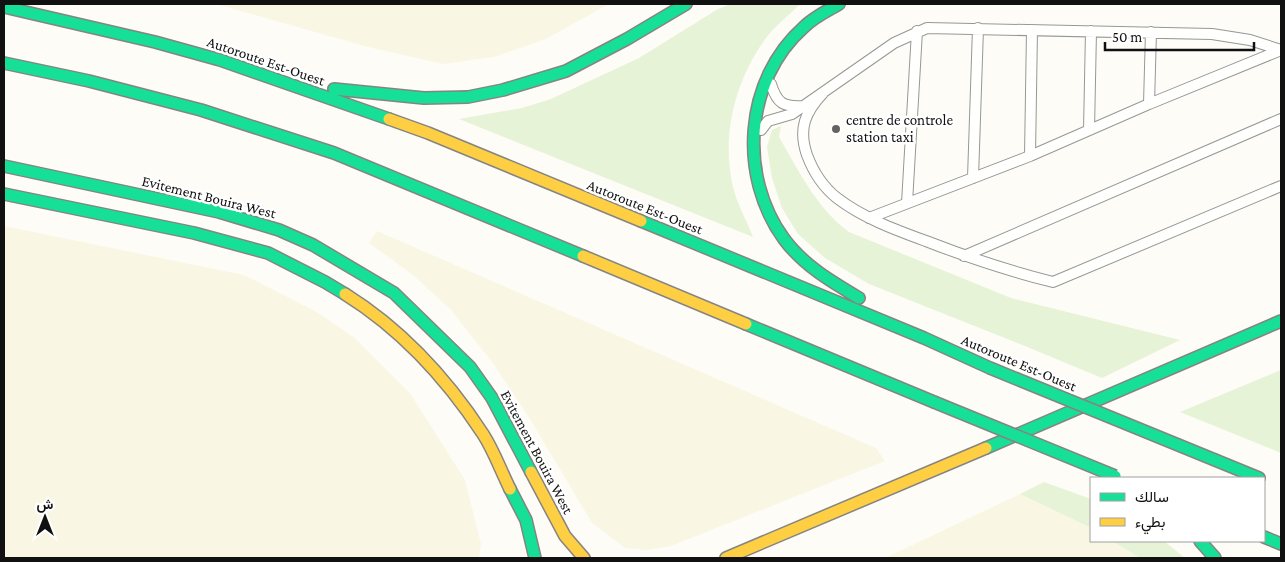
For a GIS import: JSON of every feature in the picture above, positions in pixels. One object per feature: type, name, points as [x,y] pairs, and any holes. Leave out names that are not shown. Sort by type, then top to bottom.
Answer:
[{"type":"main road","points":[[285,83],[424,98],[468,97],[503,90],[566,71],[627,39],[686,4]]},
{"type":"main road","points":[[839,4],[819,15],[802,28],[790,42],[770,74],[754,119],[753,149],[759,188],[769,215],[785,239],[805,261],[828,278],[924,338]]},
{"type":"main road","name":"Autoroute Est-Ouest","points":[[4,7],[220,60],[428,134],[1257,477]]},
{"type":"main road","points":[[4,63],[201,110],[334,153],[1116,477]]},
{"type":"main road","name":"Evitement Bouira West","points":[[4,166],[218,212],[279,230],[313,245],[394,293],[470,367],[492,398],[565,536],[584,558]]},
{"type":"main road","points":[[4,194],[194,233],[268,253],[325,282],[369,308],[409,343],[455,394],[484,436],[526,520],[535,558]]},
{"type":"main road","points":[[726,558],[1130,388],[1281,321]]},
{"type":"main road","points":[[1090,422],[1117,411]]},
{"type":"main road","points":[[1018,452],[1054,437]]},
{"type":"main road","points":[[1265,537],[1281,544]]},
{"type":"main road","points":[[1201,542],[1215,558]]},
{"type":"lane","points":[[753,149],[762,128],[768,121],[792,114],[894,43],[927,28],[1212,34],[1258,42],[1281,50]]},
{"type":"lane","points":[[973,178],[978,28]]},
{"type":"lane","points":[[1030,156],[1032,30]]},
{"type":"lane","points":[[1090,130],[1091,31]]},
{"type":"lane","points":[[907,203],[916,32]]},
{"type":"lane","points":[[1149,104],[1151,32]]},
{"type":"lane","points":[[869,218],[1030,156],[1149,104],[1281,50]]},
{"type":"lane","points":[[770,74],[776,98],[790,107],[803,106]]},
{"type":"lane","points":[[823,93],[806,115],[803,140],[810,163],[818,178],[832,194],[869,218],[901,232],[964,256],[1019,274],[1053,282],[1281,186]]},
{"type":"lane","points":[[964,256],[1281,119]]},
{"type":"shaded area","points":[[216,4],[609,4],[546,39],[494,57],[443,64],[368,47]]},
{"type":"shaded area","points":[[4,226],[244,275],[315,311],[355,338],[410,393],[465,480],[481,544],[479,558],[4,558]]},
{"type":"shaded area","points":[[377,231],[876,448],[885,461],[671,546],[647,550],[625,548],[592,523],[528,416],[492,362],[451,310],[413,275],[369,243]]},
{"type":"shaded area","points":[[1020,494],[1090,528],[1090,542],[1114,542],[1140,558],[885,558]]},
{"type":"green space","points":[[731,4],[803,4],[798,6],[766,38],[746,72],[733,109],[729,148],[733,187],[753,237],[459,119],[522,108],[551,99],[639,58],[718,9]]},
{"type":"green space","points":[[781,126],[779,137],[810,189],[827,212],[849,232],[1011,298],[1180,340],[1102,378],[869,284],[825,258],[798,234],[782,208],[772,178],[767,147],[772,130]]},
{"type":"green space","points":[[1281,370],[1281,453],[1180,412]]},
{"type":"green space","points":[[1044,482],[1090,499],[1090,528],[1020,494]]},
{"type":"green space","points":[[1114,542],[1165,542],[1185,558],[1140,558]]},
{"type":"traffic: fast","points":[[334,89],[424,98],[468,97],[503,90],[566,71],[627,39],[686,4]]},
{"type":"traffic: fast","points":[[839,4],[816,17],[804,27],[784,49],[769,74],[759,101],[754,129],[754,158],[759,187],[769,214],[784,239],[809,265],[859,298]]},
{"type":"traffic: fast","points":[[4,7],[155,42],[220,60],[389,119]]},
{"type":"traffic: fast","points":[[4,63],[89,81],[201,110],[334,153],[583,256]]},
{"type":"traffic: fast","points":[[4,166],[219,212],[279,230],[313,245],[394,293],[470,367],[492,398],[531,472]]},
{"type":"traffic: fast","points":[[4,194],[194,233],[268,253],[345,294]]},
{"type":"traffic: fast","points":[[641,221],[924,338],[990,368]]},
{"type":"traffic: fast","points":[[986,448],[1281,321]]},
{"type":"traffic: fast","points":[[746,324],[934,402]]},
{"type":"traffic: fast","points":[[990,368],[1215,460]]},
{"type":"traffic: fast","points":[[934,402],[1115,476]]},
{"type":"traffic: fast","points":[[1215,460],[1257,477]]},
{"type":"traffic: fast","points":[[510,489],[526,520],[535,558]]},
{"type":"traffic: fast","points":[[1265,537],[1281,544]]},
{"type":"traffic: fast","points":[[1201,542],[1215,558]]},
{"type":"traffic: slow","points":[[389,119],[428,133],[641,221]]},
{"type":"traffic: slow","points":[[583,256],[746,324]]},
{"type":"traffic: slow","points":[[345,294],[385,323],[422,356],[454,394],[483,434],[510,489]]},
{"type":"traffic: slow","points":[[726,558],[986,448]]},
{"type":"traffic: slow","points":[[531,472],[565,536],[584,558]]},
{"type":"place","name":"centre de controle station taxi","points":[[836,129]]}]
